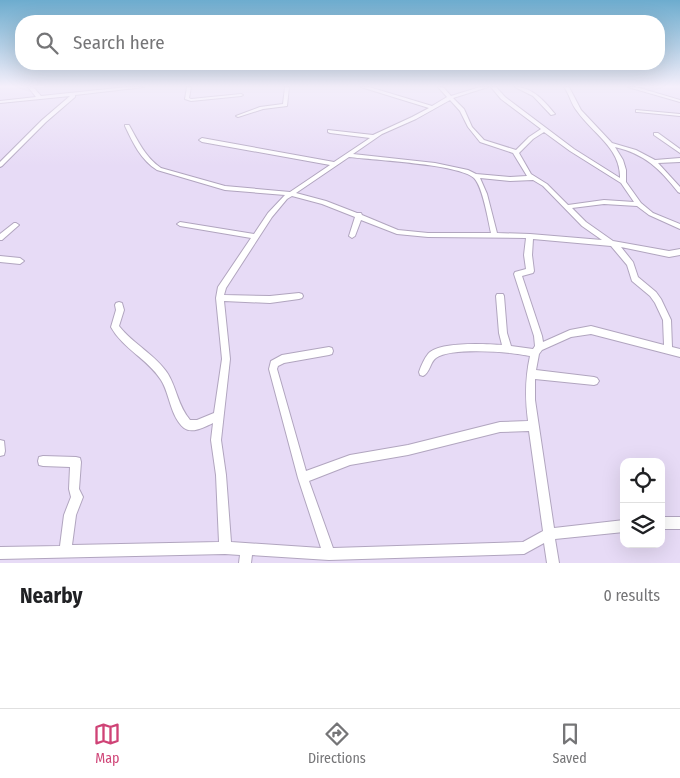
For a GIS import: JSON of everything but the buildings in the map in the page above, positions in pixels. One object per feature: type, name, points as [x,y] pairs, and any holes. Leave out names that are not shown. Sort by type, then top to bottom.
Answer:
[{"type":"street","points":[[0,165],[53,113]]},
{"type":"street","points":[[238,116],[246,113]]},
{"type":"street","points":[[225,548],[216,440],[217,417],[226,359],[220,298],[222,287],[270,215],[291,194],[322,171],[336,164],[375,137],[419,113]]},
{"type":"street","points":[[464,113],[470,127],[482,141],[515,152],[528,174],[547,187],[584,224],[612,244],[630,264],[635,279],[655,295],[666,315],[669,327],[668,349]]},
{"type":"street","points":[[525,113],[575,153],[623,182],[639,204],[657,218],[680,227]]},
{"type":"street","points":[[581,113],[612,145],[624,170],[623,182]]},
{"type":"street","points":[[662,113],[680,115]]},
{"type":"street","points":[[127,126],[153,166],[159,169],[225,188],[291,194],[324,202],[397,232],[428,235],[494,234],[530,236],[612,244],[664,253],[680,252]]},
{"type":"street","points":[[515,152],[531,138],[546,129]]},
{"type":"street","points":[[330,131],[375,137]]},
{"type":"street","points":[[656,134],[680,151]]},
{"type":"street","points":[[202,140],[336,164]]},
{"type":"street","points":[[612,145],[636,150],[654,162],[680,191]]},
{"type":"street","points":[[349,155],[406,163],[426,163],[475,176],[510,179],[533,178]]},
{"type":"street","points":[[654,162],[680,160]]},
{"type":"street","points":[[475,176],[488,205],[494,234]]},
{"type":"street","points":[[567,207],[604,202],[639,204]]},
{"type":"street","points":[[352,236],[359,215]]},
{"type":"street","points":[[180,224],[256,237]]},
{"type":"street","points":[[0,238],[16,225]]},
{"type":"street","points":[[530,236],[530,271],[518,274],[538,336],[529,389],[532,426],[553,563]]},
{"type":"street","points":[[0,259],[20,260]]},
{"type":"street","points":[[220,298],[262,300],[288,299],[300,296]]},
{"type":"street","points":[[500,296],[503,333],[508,349]]},
{"type":"street","points":[[119,305],[120,310],[115,327],[131,347],[159,370],[167,382],[172,402],[182,420],[188,426],[197,426],[217,417]]},
{"type":"street","points":[[423,372],[431,356],[442,350],[537,350],[570,334],[591,330],[680,353]]},
{"type":"street","points":[[329,351],[282,359],[274,364],[273,369],[303,478],[329,554]]},
{"type":"street","points":[[531,374],[594,381]]},
{"type":"street","points":[[303,478],[350,460],[408,450],[500,427],[532,426]]},
{"type":"street","points":[[0,445],[0,451]]},
{"type":"street","points":[[43,461],[76,462],[78,466],[74,489],[77,498],[70,515],[65,550]]},
{"type":"street","points":[[665,523],[680,522]]},
{"type":"street","points":[[0,553],[65,550],[225,548],[329,554],[524,548],[549,534],[620,526]]},
{"type":"street","points":[[245,563],[246,550]]}]
